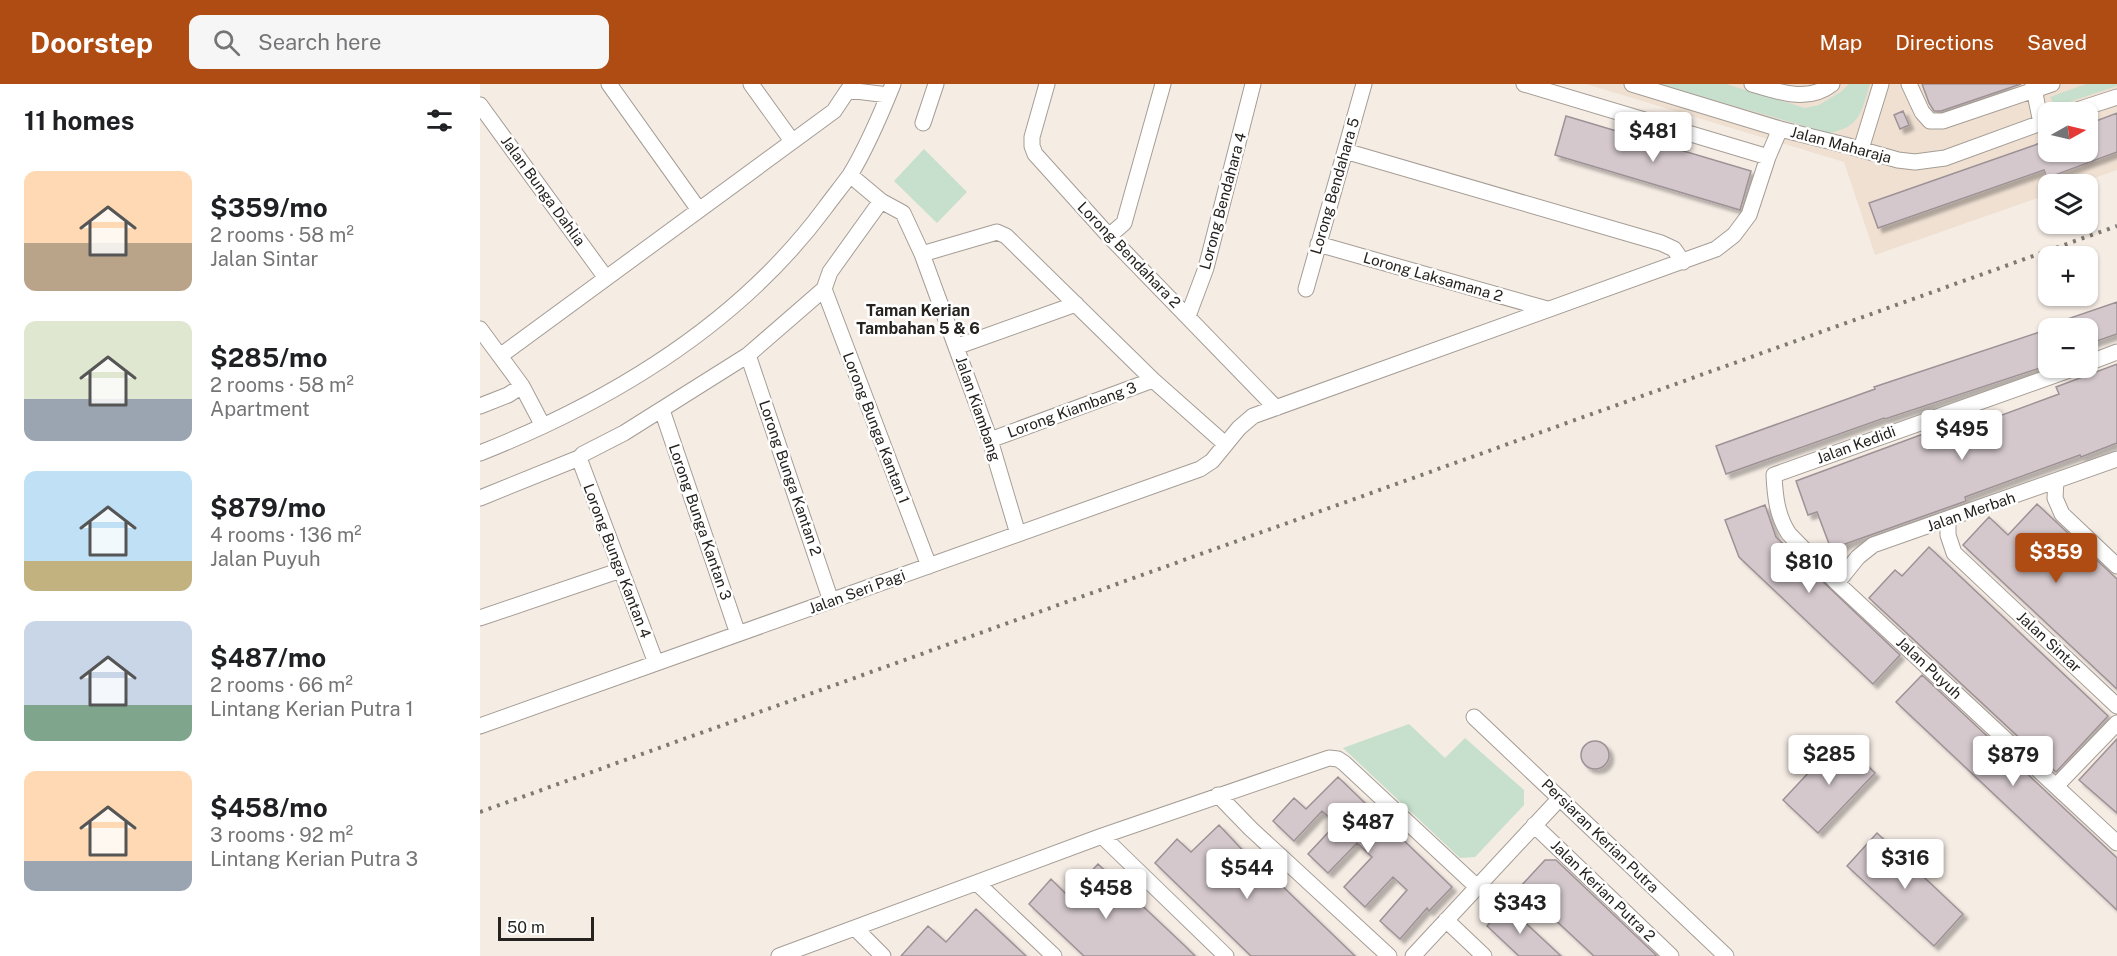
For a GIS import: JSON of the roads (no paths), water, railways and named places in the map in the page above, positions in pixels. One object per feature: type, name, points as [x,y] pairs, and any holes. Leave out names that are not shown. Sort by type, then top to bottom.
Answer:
[{"type":"street","points":[[609,84],[699,210]]},
{"type":"street","points":[[751,84],[792,141]]},
{"type":"street","points":[[923,123],[936,84]]},
{"type":"street","name":"Lorong Bendahara 2","points":[[1047,84],[1032,137],[1035,154],[1109,236],[1276,408]]},
{"type":"street","points":[[1109,236],[1124,223],[1163,84]]},
{"type":"street","name":"Lorong Bendahara 4","points":[[1188,316],[1206,268],[1253,84]]},
{"type":"street","name":"Lorong Bendahara 5","points":[[1306,289],[1364,84]]},
{"type":"street","points":[[1524,84],[1768,156]]},
{"type":"street","name":"Jalan Maharaja","points":[[1632,84],[1780,129],[1898,160],[1915,162],[1945,158],[2038,125]]},
{"type":"street","points":[[1752,84],[1789,94],[1807,95],[1832,84]]},
{"type":"street","points":[[1861,149],[1881,84]]},
{"type":"street","points":[[1909,84],[1922,112],[1930,121],[1943,121],[2033,87],[2052,84]]},
{"type":"street","points":[[2033,87],[2038,102]]},
{"type":"street","points":[[480,453],[543,426],[601,397],[665,359],[755,288],[804,237],[850,175],[891,90],[848,90],[834,111],[500,356]]},
{"type":"street","points":[[2098,103],[2117,97]]},
{"type":"street","name":"Jalan Bunga Dahlia","points":[[480,105],[606,278]]},
{"type":"street","name":"Jalan Seri Pagi","points":[[480,726],[1200,469],[1212,461],[1224,443],[1253,416],[1716,249],[1734,235],[1749,215],[1768,156],[1780,129]]},
{"type":"street","points":[[1345,151],[1661,243],[1674,249],[1683,262]]},
{"type":"street","name":"Jalan Kiambang","points":[[850,175],[881,201],[903,213],[922,254],[990,440],[1018,534]]},
{"type":"street","points":[[480,498],[579,459],[583,454],[624,433],[748,356],[824,290],[830,272],[881,201]]},
{"type":"street","points":[[922,254],[997,232],[1006,236],[1154,380],[1224,443]]},
{"type":"street","name":"Lorong Laksamana 2","points":[[1318,244],[1547,309]]},
{"type":"street","name":"Lorong Bunga Kantan 1","points":[[824,290],[929,566]]},
{"type":"street","points":[[956,347],[1076,304]]},
{"type":"street","points":[[480,329],[522,387],[543,426]]},
{"type":"street","points":[[2098,359],[2117,352]]},
{"type":"street","name":"Lorong Bunga Kantan 2","points":[[748,356],[831,601]]},
{"type":"street","name":"Jalan Kedidi","points":[[1774,474],[2047,378]]},
{"type":"street","name":"Lorong Kiambang 3","points":[[990,440],[1154,380]]},
{"type":"street","points":[[480,406],[522,387]]},
{"type":"street","name":"Lorong Bunga Kantan 3","points":[[662,410],[738,634]]},
{"type":"street","name":"Lorong Bunga Kantan 4","points":[[579,459],[656,663]]},
{"type":"street","name":"Jalan Merbah","points":[[1837,583],[1858,557],[1873,546],[2117,459]]},
{"type":"street","name":"Jalan Puyuh","points":[[1774,474],[1775,496],[1783,525],[1837,583],[2117,843]]},
{"type":"street","points":[[2056,481],[2055,498],[2062,514],[2117,566]]},
{"type":"street","name":"Jalan Sintar","points":[[1948,520],[1948,535],[1954,553],[2117,706]]},
{"type":"street","points":[[480,618],[621,570]]},
{"type":"street","name":"Persiaran Kerian Putra","points":[[1474,717],[1726,956]]},
{"type":"street","points":[[2057,785],[2117,723]]},
{"type":"street","points":[[779,956],[1102,836],[1329,758],[1338,759],[1344,763],[1477,887]]},
{"type":"street","points":[[1218,795],[1251,830],[1389,956]]},
{"type":"street","points":[[1413,956],[1560,798]]},
{"type":"street","name":"Jalan Kerian Putra 2","points":[[1534,825],[1671,956]]},
{"type":"street","points":[[1102,836],[1226,956]]},
{"type":"street","points":[[977,883],[1054,956]]},
{"type":"street","points":[[1446,920],[1484,956]]},
{"type":"street","points":[[855,928],[883,956]]},
{"type":"railway","points":[[480,812],[2117,226]]},
{"type":"district","name":"Taman Kerian Tambahan 5 & 6","points":[[918,319]]}]
